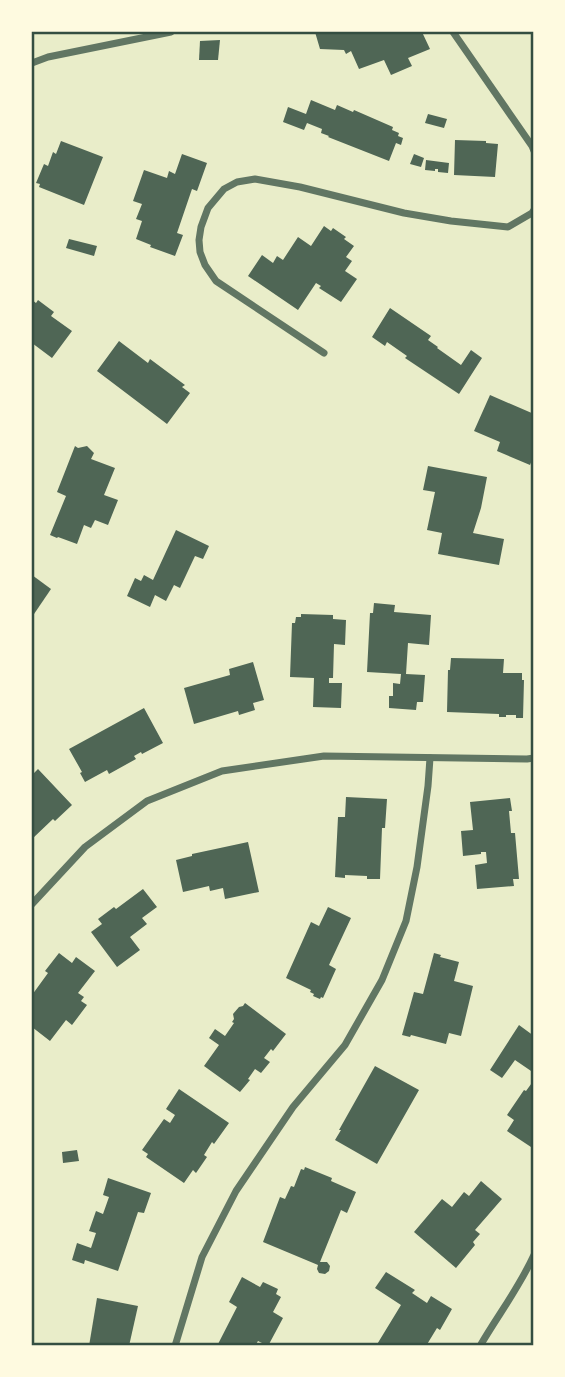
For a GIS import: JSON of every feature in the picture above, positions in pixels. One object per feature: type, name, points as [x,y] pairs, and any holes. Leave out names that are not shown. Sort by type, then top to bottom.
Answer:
[{"type":"street","points":[[32,63],[48,57],[171,32]]},
{"type":"street","points":[[453,32],[534,151]]},
{"type":"street","points":[[324,353],[216,281],[205,265],[200,252],[201,227],[208,208],[224,189],[237,182],[255,179],[300,187],[404,213],[508,227],[534,210]]},
{"type":"street","points":[[32,904],[85,847],[147,801],[222,771],[324,756],[534,758]]},
{"type":"street","points":[[175,1346],[202,1256],[236,1191],[293,1107],[345,1045],[382,980],[406,921],[417,867],[430,758]]},
{"type":"street","points":[[480,1346],[512,1298],[534,1255]]},
{"type":"building","points":[[315,32],[422,32],[430,49],[408,58],[412,66],[391,75],[384,60],[359,69],[351,51],[346,54],[344,50],[320,49]]},
{"type":"building","points":[[220,40],[218,60],[199,60],[200,41]]},
{"type":"building","points":[[311,100],[335,110],[337,105],[353,112],[354,110],[393,127],[392,130],[403,138],[401,145],[396,143],[389,161],[328,137],[321,133],[322,129],[307,123],[304,130],[283,122],[288,107],[306,114]]},
{"type":"building","points":[[428,114],[447,119],[444,128],[425,123]]},
{"type":"building","points":[[455,140],[498,144],[495,177],[454,175]]},
{"type":"building","points":[[61,141],[103,157],[84,205],[39,187],[40,184],[36,183],[44,164],[48,166]]},
{"type":"building","points":[[182,154],[207,163],[197,191],[192,189],[177,233],[183,235],[175,256],[136,239],[142,221],[136,219],[142,204],[133,201],[144,170],[167,178],[169,171],[175,174]]},
{"type":"building","points":[[414,154],[424,158],[421,167],[410,164]]},
{"type":"building","points":[[426,160],[449,163],[448,173],[438,172],[438,169],[425,170]]},
{"type":"building","points":[[324,226],[331,231],[333,228],[354,246],[346,257],[352,261],[345,271],[357,279],[341,302],[319,288],[321,286],[316,283],[298,310],[248,276],[262,255],[273,263],[277,256],[283,260],[298,237],[311,246]]},
{"type":"building","points":[[69,239],[97,246],[94,256],[66,248]]},
{"type":"building","points":[[32,300],[36,303],[38,300],[54,312],[51,316],[72,331],[52,358],[32,343]]},
{"type":"building","points":[[390,308],[431,336],[428,340],[461,365],[471,350],[482,358],[459,394],[405,358],[407,356],[387,342],[385,346],[372,337]]},
{"type":"building","points":[[119,341],[148,363],[150,359],[185,385],[182,387],[190,393],[167,424],[97,371]]},
{"type":"building","points":[[490,395],[534,414],[534,461],[532,460],[530,465],[497,451],[500,442],[474,431]]},
{"type":"building","points":[[75,446],[87,446],[94,453],[91,459],[115,468],[104,495],[118,500],[108,525],[95,520],[91,528],[84,525],[77,544],[50,535],[66,496],[57,492]]},
{"type":"building","points":[[428,466],[487,477],[473,533],[504,539],[499,565],[438,554],[442,533],[427,530],[435,492],[423,490]]},
{"type":"building","points":[[176,530],[209,546],[203,559],[195,556],[180,588],[174,585],[166,601],[155,595],[150,607],[127,596],[135,578],[141,581],[144,575],[153,580]]},
{"type":"building","points":[[32,575],[51,589],[32,617]]},
{"type":"building","points":[[374,603],[395,605],[394,612],[431,615],[429,645],[408,643],[406,674],[425,675],[423,702],[417,702],[416,710],[389,708],[393,683],[400,684],[401,674],[367,672],[370,613],[373,613]]},
{"type":"building","points":[[301,614],[333,615],[333,619],[346,620],[345,645],[334,644],[333,678],[329,678],[329,683],[342,683],[341,708],[313,707],[314,678],[290,677],[292,623],[295,623],[296,617],[301,617]]},
{"type":"building","points":[[451,658],[504,659],[503,673],[522,673],[523,718],[516,718],[516,715],[499,717],[499,714],[447,712],[448,670]]},
{"type":"building","points":[[253,662],[264,700],[253,703],[255,710],[239,715],[238,711],[194,724],[184,688],[230,675],[229,669]]},
{"type":"building","points":[[144,708],[163,743],[134,756],[136,759],[109,774],[107,770],[85,782],[69,749]]},
{"type":"building","points":[[38,769],[72,805],[32,839],[32,775]]},
{"type":"building","points":[[346,797],[387,799],[385,828],[382,828],[380,879],[345,875],[345,878],[335,877],[338,817],[345,817]]},
{"type":"building","points":[[510,798],[511,833],[515,833],[519,879],[513,879],[514,886],[477,889],[475,865],[487,863],[486,852],[463,856],[461,831],[473,830],[470,802]]},
{"type":"building","points":[[248,842],[259,892],[225,899],[223,888],[210,891],[209,886],[183,892],[176,860]]},
{"type":"building","points":[[143,889],[157,907],[142,918],[147,924],[130,937],[140,950],[117,967],[91,932],[102,924],[98,919]]},
{"type":"building","points":[[328,907],[351,918],[329,965],[336,969],[323,998],[320,999],[313,996],[311,990],[286,978],[311,922],[319,926]]},
{"type":"building","points":[[59,953],[72,963],[76,957],[95,971],[78,993],[84,997],[81,1001],[87,1005],[72,1025],[66,1020],[50,1041],[32,1027],[32,995]]},
{"type":"building","points":[[434,953],[459,962],[454,981],[473,986],[461,1036],[449,1033],[446,1044],[402,1035],[414,992],[423,994]]},
{"type":"building","points":[[245,1003],[286,1034],[264,1058],[270,1062],[261,1073],[255,1069],[240,1092],[204,1066],[219,1045],[209,1038],[215,1029],[225,1036],[234,1023],[233,1014]]},
{"type":"building","points":[[519,1025],[534,1036],[534,1073],[515,1060],[502,1078],[490,1070]]},
{"type":"building","points":[[375,1066],[419,1090],[377,1164],[335,1140]]},
{"type":"building","points":[[534,1080],[534,1149],[507,1131],[514,1120],[507,1115]]},
{"type":"building","points":[[179,1089],[229,1123],[214,1144],[212,1142],[204,1155],[207,1157],[196,1173],[193,1170],[184,1183],[146,1157],[148,1154],[142,1150],[164,1119],[170,1123],[175,1115],[166,1109]]},
{"type":"building","points":[[77,1150],[79,1161],[63,1163],[62,1152]]},
{"type":"building","points":[[305,1167],[356,1192],[347,1213],[341,1210],[320,1262],[327,1262],[330,1266],[325,1274],[319,1273],[318,1265],[263,1242],[280,1197],[285,1199],[291,1186],[294,1187],[301,1169],[304,1170]]},
{"type":"building","points":[[108,1178],[151,1193],[144,1213],[138,1212],[118,1271],[85,1260],[84,1264],[72,1260],[77,1243],[91,1248],[96,1233],[89,1231],[96,1211],[103,1214],[109,1197],[103,1195]]},
{"type":"building","points":[[481,1181],[502,1199],[475,1230],[480,1234],[473,1242],[475,1245],[456,1268],[414,1232],[442,1199],[452,1207],[464,1192],[469,1196]]},
{"type":"building","points":[[386,1272],[415,1290],[412,1293],[427,1303],[431,1296],[452,1309],[440,1330],[437,1328],[426,1346],[376,1346],[401,1305],[375,1288]]},
{"type":"building","points":[[242,1277],[260,1287],[263,1282],[278,1289],[276,1294],[281,1297],[273,1312],[283,1318],[268,1346],[258,1341],[255,1346],[217,1346],[237,1307],[229,1302]]},
{"type":"building","points":[[97,1298],[138,1306],[129,1346],[89,1346]]}]
